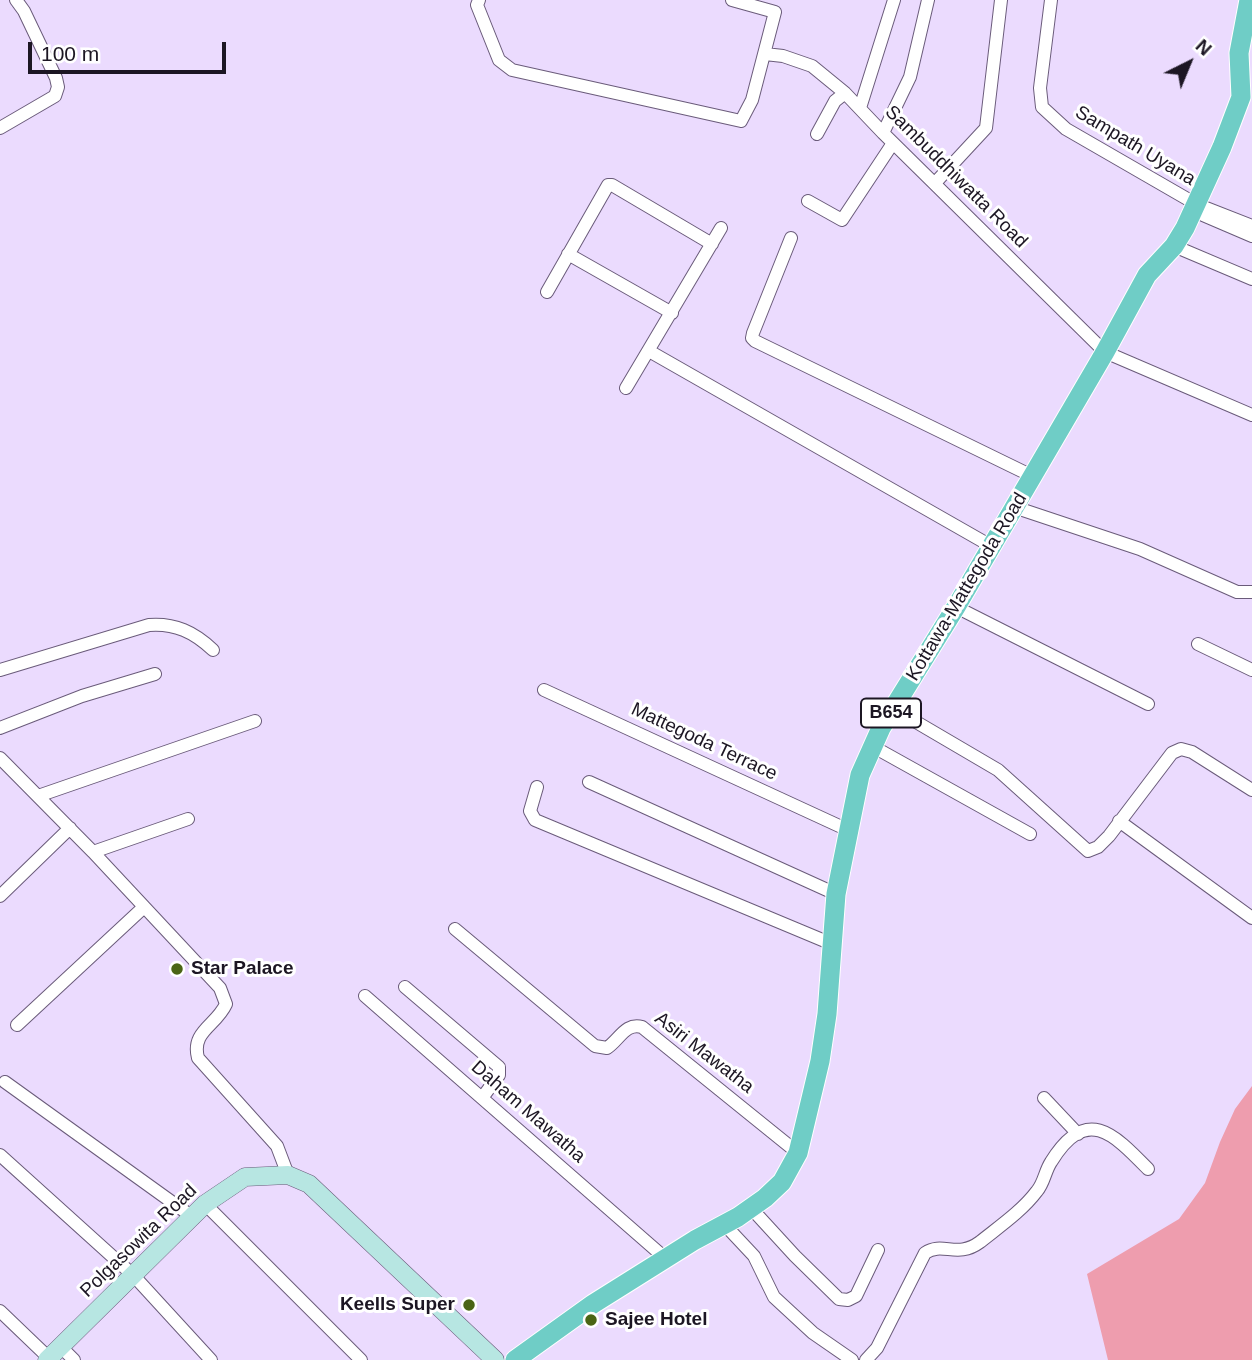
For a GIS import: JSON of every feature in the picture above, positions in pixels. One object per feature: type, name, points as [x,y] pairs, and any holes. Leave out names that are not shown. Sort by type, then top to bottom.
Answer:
[{"type":"main road","name":"Kottawa-Mattegoda Road","points":[[515,1360],[593,1304],[751,1208],[782,1182],[798,1153],[820,1061],[827,1014],[836,894],[860,775],[872,746],[1105,352],[1147,275],[1174,246],[1194,208],[1247,97],[1239,53],[1249,0]]},
{"type":"street","points":[[0,128],[55,96],[58,87],[24,10],[16,0]]},
{"type":"street","points":[[479,0],[477,5],[499,60],[512,70],[741,121],[752,100],[776,6],[732,0]]},
{"type":"street","points":[[860,108],[894,0]]},
{"type":"street","points":[[883,133],[910,77],[929,0]]},
{"type":"street","points":[[935,183],[986,128],[1001,0]]},
{"type":"street","name":"Sampath Uyana","points":[[1051,0],[1040,88],[1042,107],[1066,129],[1194,208]]},
{"type":"street","name":"Sambuddhiwatta Road","points":[[765,54],[783,56],[812,66],[845,93],[1105,352]]},
{"type":"street","points":[[817,134],[835,101],[845,93]]},
{"type":"street","points":[[808,201],[842,220],[893,143]]},
{"type":"street","points":[[547,292],[606,187],[612,184],[712,244]]},
{"type":"street","points":[[1194,208],[1252,226]]},
{"type":"street","points":[[1194,208],[1252,236]]},
{"type":"street","points":[[625,388],[721,228]]},
{"type":"street","points":[[792,238],[753,333],[755,341],[1032,476]]},
{"type":"street","points":[[1174,246],[1252,279]]},
{"type":"street","points":[[568,254],[672,313]]},
{"type":"street","points":[[649,351],[991,546]]},
{"type":"street","points":[[1105,352],[1252,415]]},
{"type":"street","points":[[1014,507],[1140,549],[1237,592],[1252,592]]},
{"type":"street","points":[[956,607],[1148,704]]},
{"type":"street","points":[[0,670],[149,625],[160,624],[183,629],[198,636],[213,650]]},
{"type":"street","points":[[1198,644],[1252,670]]},
{"type":"street","points":[[0,728],[82,696],[155,674]]},
{"type":"street","name":"Mattegoda Terrace","points":[[544,690],[848,830]]},
{"type":"street","points":[[894,709],[998,770],[1088,850],[1098,847],[1172,753],[1181,749],[1192,752],[1252,790]]},
{"type":"street","points":[[38,796],[255,721]]},
{"type":"street","points":[[872,746],[1030,834]]},
{"type":"street","points":[[0,758],[93,852],[220,988],[226,1004],[222,1013],[197,1038],[195,1047],[198,1058],[277,1146],[288,1175],[309,1184],[495,1360]]},
{"type":"street","points":[[589,782],[836,894]]},
{"type":"street","points":[[537,787],[530,811],[535,820],[832,944]]},
{"type":"street","points":[[93,852],[188,819]]},
{"type":"street","points":[[1119,821],[1252,918]]},
{"type":"street","points":[[0,896],[70,828]]},
{"type":"street","points":[[17,1025],[144,907]]},
{"type":"street","name":"Asiri Mawatha","points":[[455,929],[595,1046],[607,1048],[629,1027],[642,1027],[798,1153]]},
{"type":"street","points":[[405,987],[499,1067],[499,1074],[482,1098]]},
{"type":"street","name":"Daham Mawatha","points":[[365,996],[665,1258]]},
{"type":"street","points":[[5,1082],[199,1211],[361,1360]]},
{"type":"street","points":[[1044,1098],[1078,1134]]},
{"type":"street","points":[[866,1360],[877,1348],[925,1253],[932,1248],[958,1251],[971,1249],[1019,1211],[1037,1192],[1052,1160],[1078,1134],[1087,1129],[1104,1131],[1119,1140],[1148,1168]]},
{"type":"street","points":[[0,1155],[134,1276],[211,1360]]},
{"type":"street","name":"Polgasowita Road","points":[[52,1354],[199,1211],[245,1177],[288,1175]]},
{"type":"street","points":[[751,1208],[839,1299],[848,1300],[856,1296],[878,1250]]},
{"type":"street","points":[[724,1224],[754,1256],[774,1297],[813,1333],[852,1360]]},
{"type":"street","points":[[0,1311],[52,1354],[74,1360]]},
{"type":"shaded area","points":[[1252,1086],[1252,1360],[1108,1360],[1087,1274],[1179,1219],[1205,1183],[1235,1109]]},
{"type":"place","name":"Star Palace","points":[[177,969]]},
{"type":"place","name":"Keells Super","points":[[469,1305]]},
{"type":"place","name":"Sajee Hotel","points":[[591,1320]]}]
